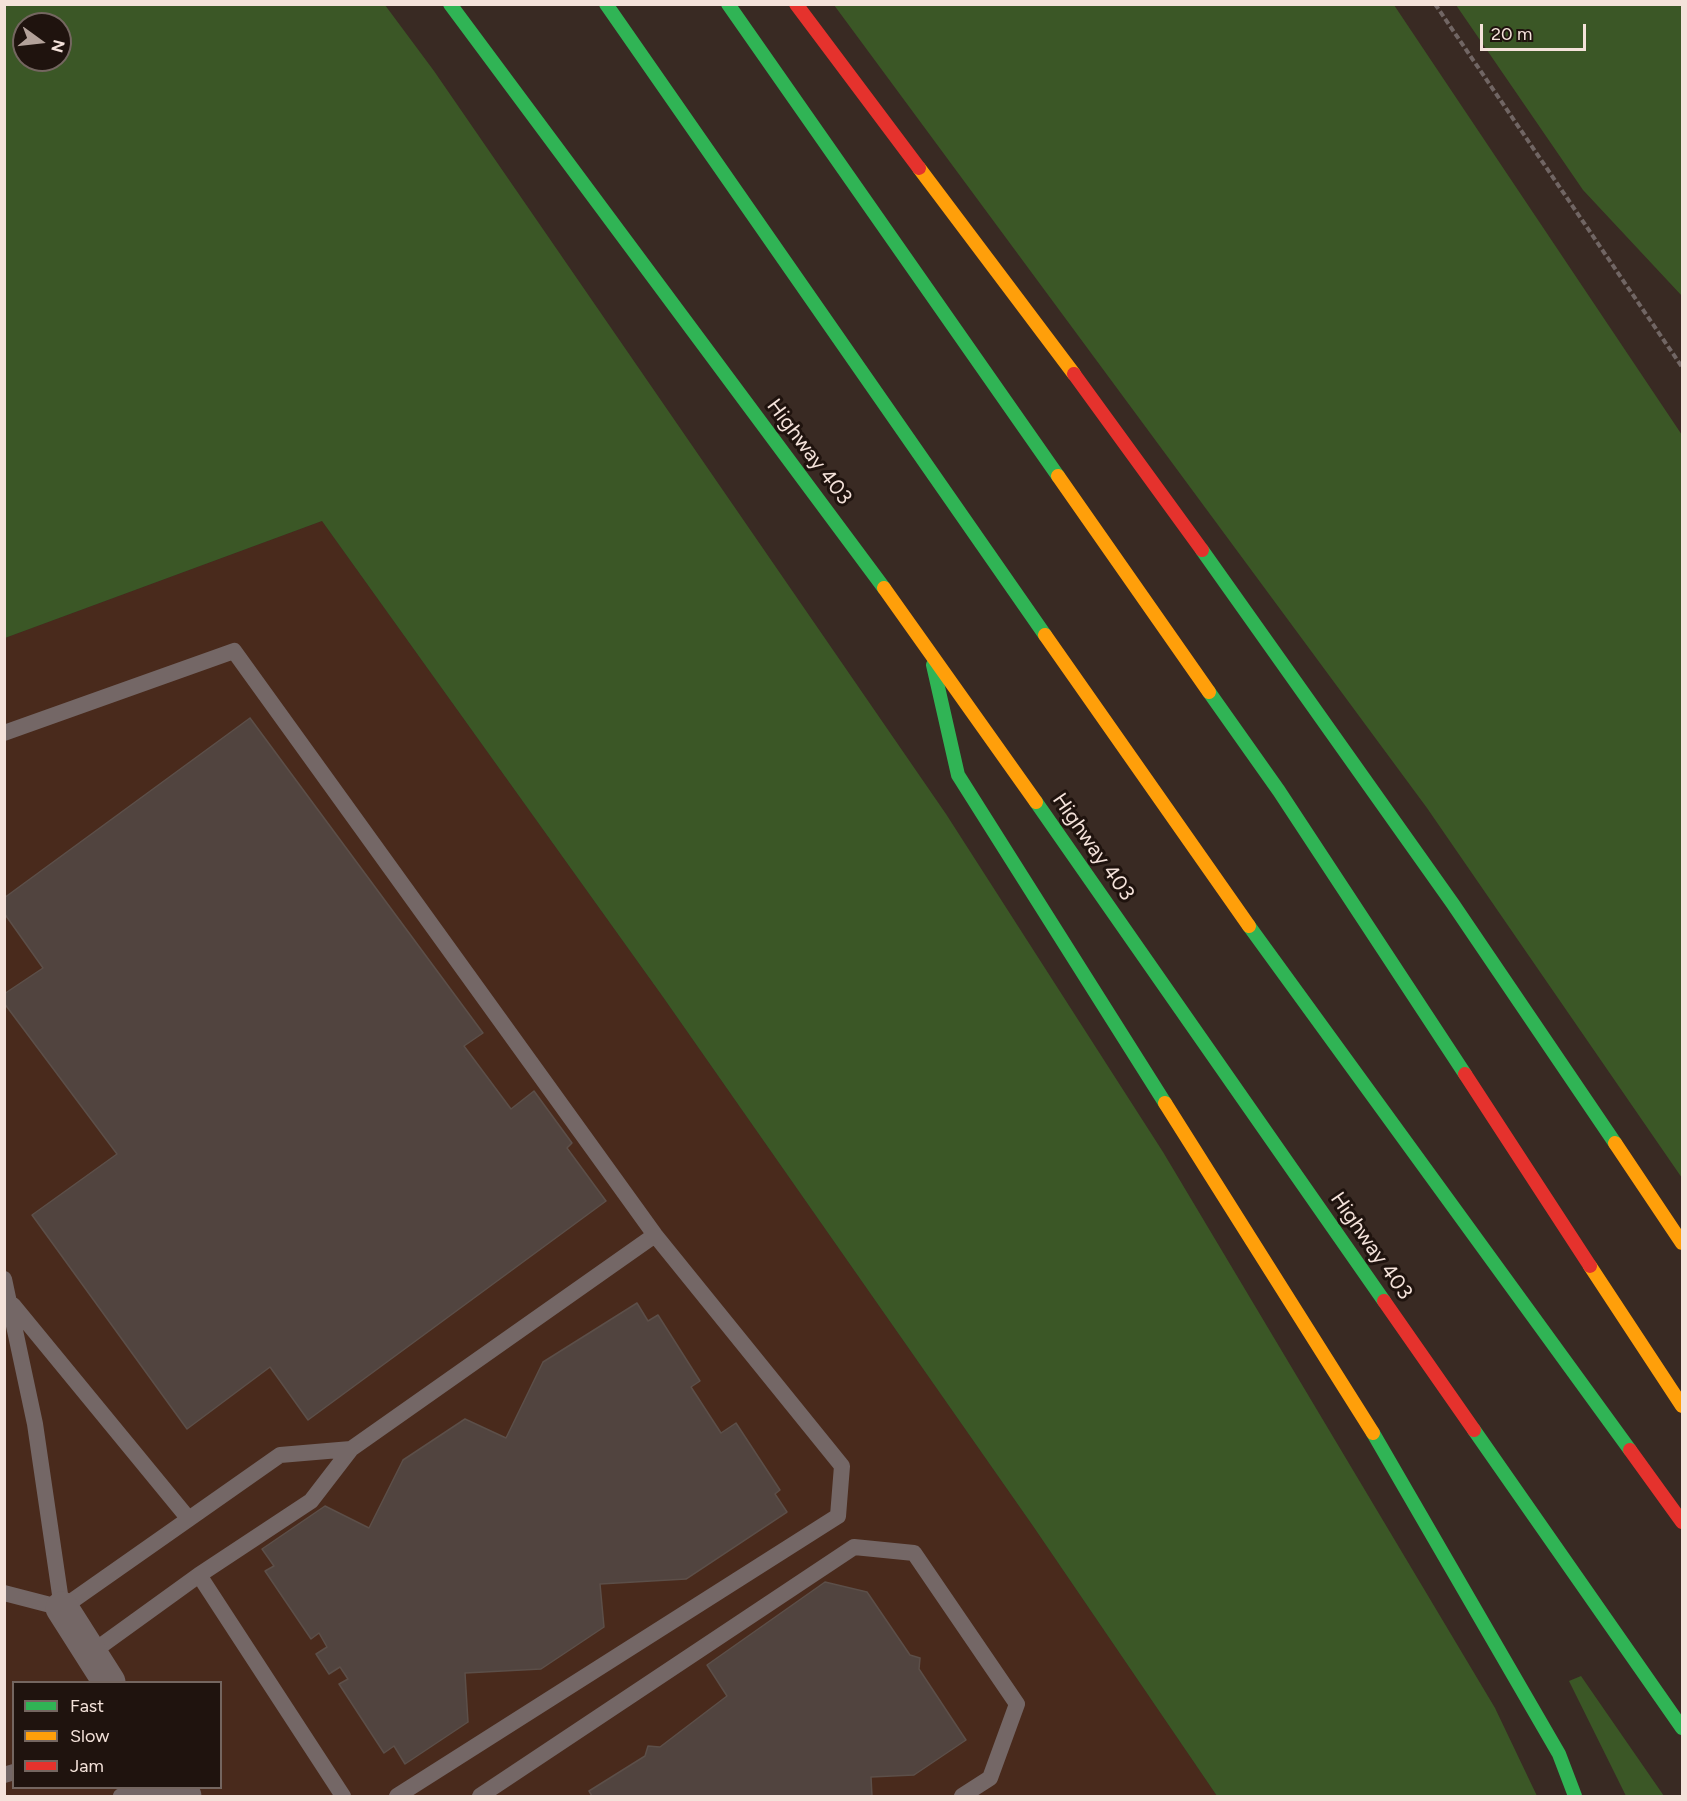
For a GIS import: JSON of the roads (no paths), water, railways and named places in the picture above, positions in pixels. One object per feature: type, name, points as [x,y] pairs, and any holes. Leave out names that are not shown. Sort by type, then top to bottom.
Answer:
[{"type":"highway","name":"Highway 403","points":[[450,4],[929,649],[1683,1728]]},
{"type":"highway","points":[[606,4],[1197,854],[1683,1522]]},
{"type":"highway","points":[[728,4],[1279,792],[1683,1406]]},
{"type":"highway","points":[[795,4],[1139,460],[1453,904],[1683,1243]]},
{"type":"highway","points":[[929,649],[958,775],[1397,1471],[1559,1754],[1575,1797]]},
{"type":"street","points":[[62,1608],[108,1681]]},
{"type":"lane","points":[[4,733],[234,651],[655,1234],[842,1466],[838,1516],[398,1797]]},
{"type":"lane","points":[[91,1653],[199,1575],[310,1501],[351,1449],[655,1234]]},
{"type":"lane","points":[[4,1279],[12,1304],[35,1424],[62,1608]]},
{"type":"lane","points":[[12,1304],[188,1518]]},
{"type":"lane","points":[[62,1608],[280,1455],[351,1449]]},
{"type":"lane","points":[[480,1797],[854,1547],[914,1553],[1017,1704],[990,1778],[962,1797]]},
{"type":"lane","points":[[199,1575],[343,1797]]},
{"type":"lane","points":[[4,1593],[62,1608]]},
{"type":"lane","points":[[121,1797],[156,1789]]}]
